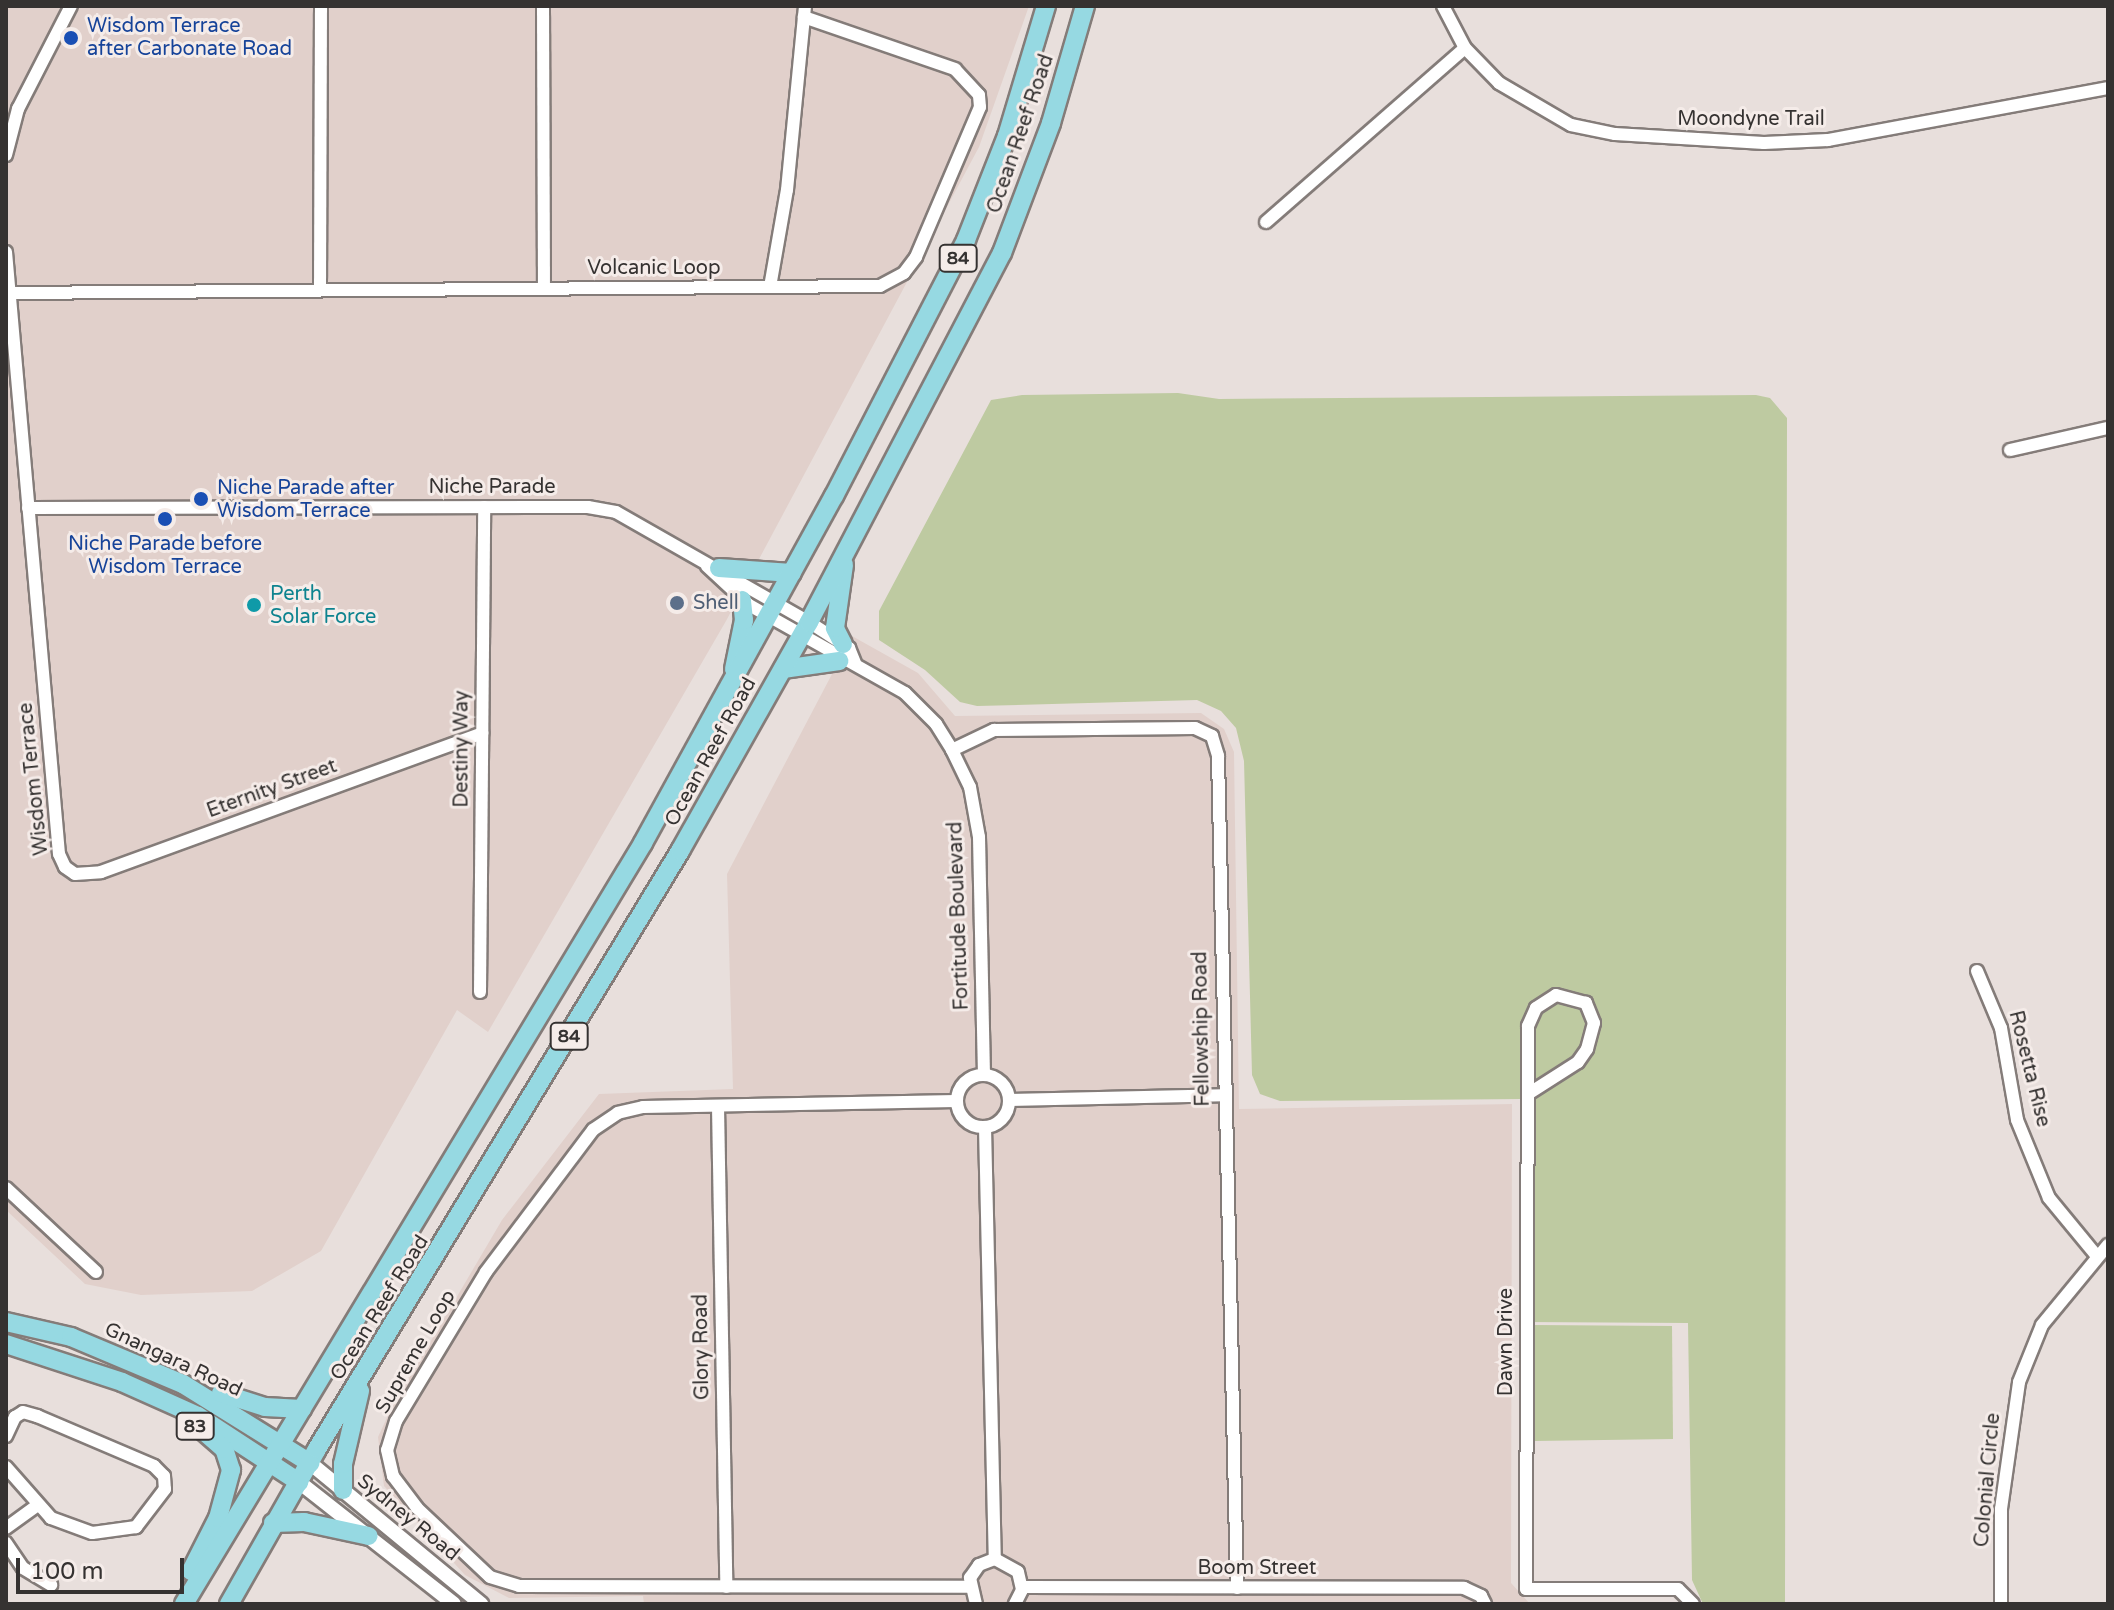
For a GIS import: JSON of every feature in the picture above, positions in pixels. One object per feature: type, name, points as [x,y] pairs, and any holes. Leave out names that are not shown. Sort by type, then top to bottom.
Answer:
[{"type":"main road","name":"Ocean Reef Road","points":[[270,1462],[635,856],[792,573],[966,240],[1007,136],[1046,6]]},
{"type":"main road","name":"Ocean Reef Road","points":[[299,1482],[680,851],[805,629],[1002,253],[1051,123],[1085,6]]},
{"type":"main road","points":[[783,669],[846,656],[835,620],[846,550]]},
{"type":"main road","points":[[711,565],[792,573]]},
{"type":"main road","points":[[731,683],[744,620],[742,600]]},
{"type":"main road","name":"Gnangara Road","points":[[6,1322],[71,1337],[183,1384],[281,1442],[310,1463]]},
{"type":"main road","name":"Gnangara Road","points":[[6,1344],[122,1382],[198,1416],[299,1482]]},
{"type":"main road","points":[[343,1490],[343,1464],[365,1372]]},
{"type":"main road","name":"83","points":[[122,1382],[214,1437],[228,1460],[226,1495],[182,1604]]},
{"type":"main road","points":[[183,1384],[265,1407],[302,1409]]},
{"type":"main road","name":"84","points":[[182,1604],[270,1462]]},
{"type":"main road","points":[[229,1604],[299,1482]]},
{"type":"main road","points":[[273,1523],[304,1522],[369,1536]]},
{"type":"street","points":[[6,155],[18,109],[71,6]]},
{"type":"street","points":[[320,290],[321,6]]},
{"type":"street","points":[[543,6],[544,289]]},
{"type":"street","name":"Moondyne Trail","points":[[1443,6],[1465,48],[1511,91],[1571,125],[1683,140],[1828,140],[2108,88]]},
{"type":"street","points":[[770,287],[787,190],[804,11]]},
{"type":"street","name":"Volcanic Loop","points":[[10,293],[880,286],[904,273],[916,257],[980,107],[973,83],[955,69],[804,11]]},
{"type":"street","points":[[1266,222],[1465,48]]},
{"type":"street","name":"Wisdom Terrace","points":[[6,252],[59,854],[75,874]]},
{"type":"street","points":[[2010,450],[2108,428]]},
{"type":"street","name":"Destiny Way","points":[[480,992],[484,507]]},
{"type":"street","name":"Niche Parade","points":[[28,508],[588,507],[616,512],[711,565],[805,629]]},
{"type":"street","name":"Niche Parade","points":[[711,565],[742,600],[772,609]]},
{"type":"street","name":"Fortitude Boulevard","points":[[805,629],[905,693],[952,750],[970,787],[979,837],[984,1074]]},
{"type":"street","name":"Fellowship Road","points":[[952,750],[994,730],[1195,728],[1212,736],[1218,756],[1223,1095],[1237,1588]]},
{"type":"street","name":"Eternity Street","points":[[75,874],[101,872],[482,733]]},
{"type":"street","name":"Rosetta Rise","points":[[1977,971],[2001,1028],[2017,1120],[2049,1198],[2096,1255]]},
{"type":"street","name":"Dawn Drive","points":[[1528,1094],[1578,1062],[1587,1049],[1594,1034],[1593,1012],[1577,997],[1556,995],[1536,1008],[1528,1026],[1526,1589],[1678,1589],[1693,1604]]},
{"type":"street","points":[[984,1074],[1000,1081],[1009,1100],[1001,1120],[985,1127],[962,1117],[956,1101],[961,1085],[984,1074]]},
{"type":"street","points":[[1009,1100],[1223,1095]]},
{"type":"street","name":"Supreme Loop","points":[[956,1101],[643,1107],[618,1113],[593,1130],[486,1272],[396,1421],[387,1450],[393,1476],[417,1508],[490,1577],[519,1586],[969,1587]]},
{"type":"street","name":"Glory Road","points":[[718,1106],[726,1587]]},
{"type":"street","points":[[985,1127],[995,1559]]},
{"type":"street","points":[[6,1188],[96,1272]]},
{"type":"street","name":"Colonial Circle","points":[[2001,1604],[2001,1509],[2019,1382],[2042,1325],[2096,1255],[2108,1245]]},
{"type":"street","points":[[6,1436],[15,1417],[31,1414],[126,1451],[164,1476],[165,1489],[145,1519],[127,1532],[69,1527],[38,1505],[6,1467]]},
{"type":"street","name":"Sydney Road","points":[[310,1463],[481,1604]]},
{"type":"street","name":"Sydney Road","points":[[299,1482],[454,1604]]},
{"type":"street","points":[[6,1528],[38,1505]]},
{"type":"street","points":[[6,1543],[23,1568],[51,1585]]},
{"type":"street","points":[[976,1604],[969,1587],[979,1565],[995,1559],[1012,1565],[1022,1587],[1015,1604]]},
{"type":"street","name":"Boom Street","points":[[1022,1587],[1464,1588],[1481,1596],[1485,1604]]},
{"type":"shaded area","points":[[6,6],[1029,6],[979,147],[726,621],[488,1032],[457,1010],[321,1251],[252,1291],[141,1295],[85,1284],[6,1210]]},
{"type":"shaded area","points":[[852,636],[918,673],[955,716],[1201,713],[1224,729],[1234,752],[1239,1109],[1512,1104],[1511,1583],[1530,1604],[644,1604],[643,1596],[509,1598],[465,1575],[384,1486],[378,1437],[392,1407],[502,1220],[599,1094],[733,1089],[727,874]]},
{"type":"green space","points":[[1178,393],[1219,399],[1756,395],[1770,398],[1787,418],[1785,1604],[1703,1604],[1692,1580],[1688,1323],[1520,1322],[1522,1099],[1280,1101],[1260,1094],[1252,1075],[1244,761],[1236,728],[1221,711],[1197,700],[977,706],[960,702],[925,670],[879,640],[879,611],[991,400],[1022,395]]},
{"type":"green space","points":[[1534,1325],[1672,1326],[1673,1439],[1534,1441]]},
{"type":"place","name":"Wisdom Terrace after Carbonate Road","points":[[71,38]]},
{"type":"place","name":"Niche Parade after Wisdom Terrace","points":[[201,499]]},
{"type":"place","name":"Niche Parade before Wisdom Terrace","points":[[165,519]]},
{"type":"place","name":"Shell","points":[[677,603]]},
{"type":"place","name":"Perth Solar Force","points":[[254,605]]}]
